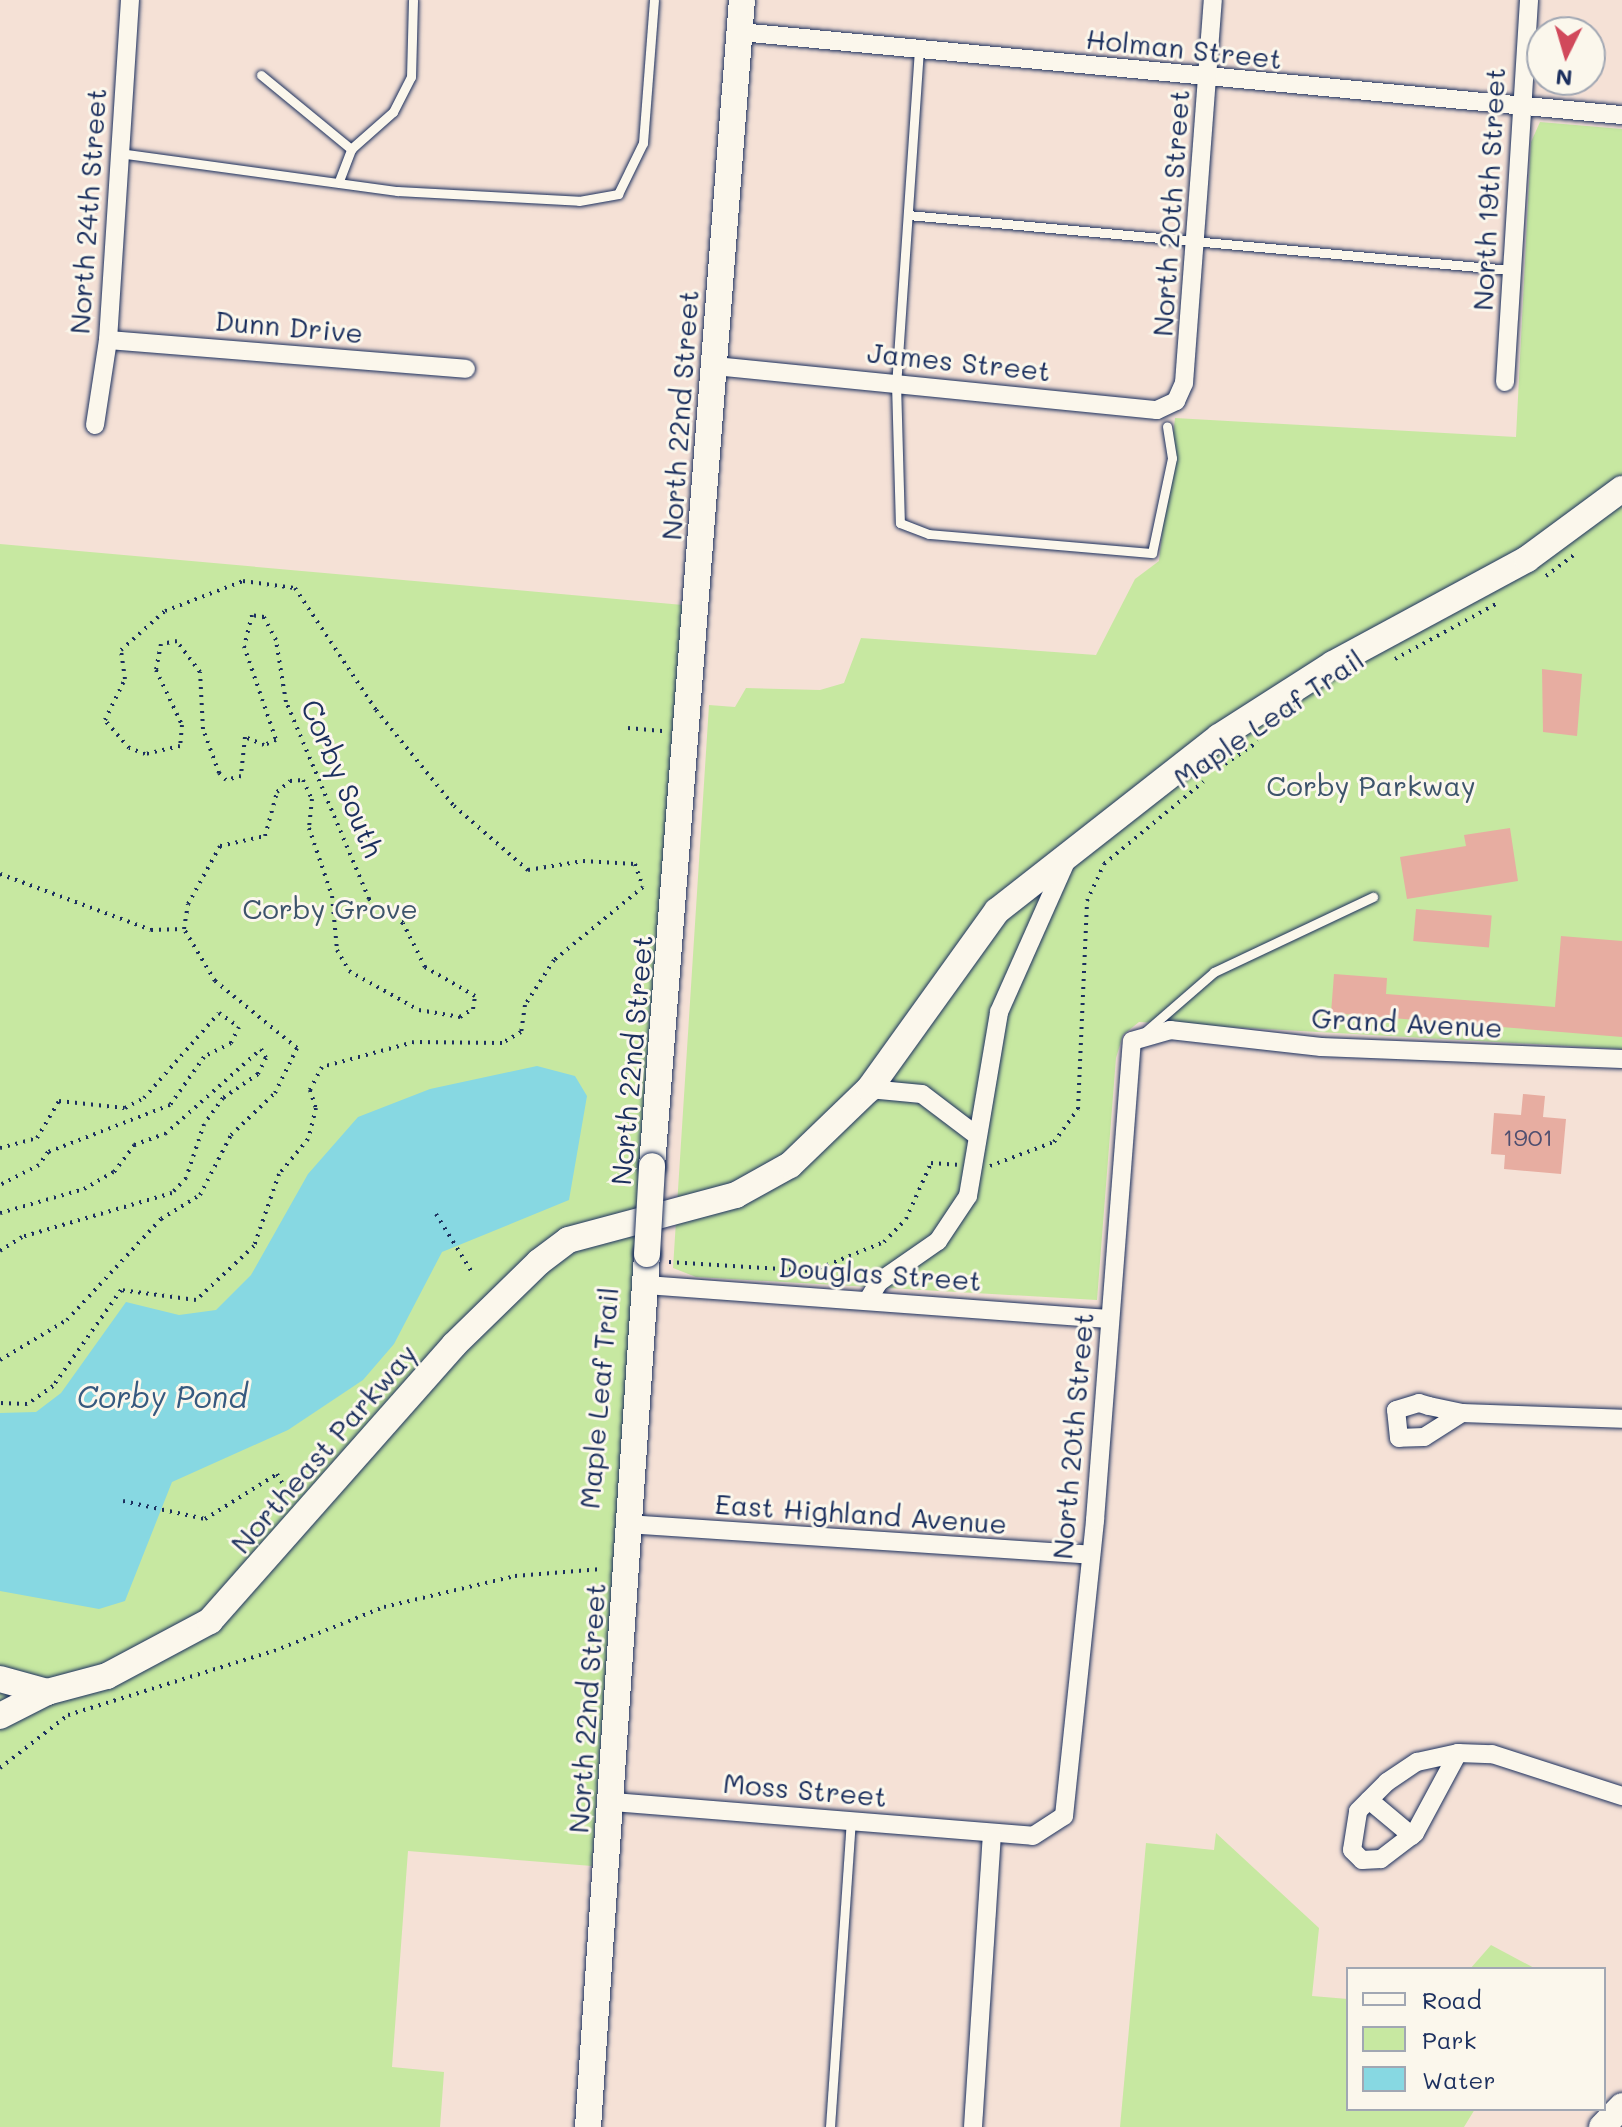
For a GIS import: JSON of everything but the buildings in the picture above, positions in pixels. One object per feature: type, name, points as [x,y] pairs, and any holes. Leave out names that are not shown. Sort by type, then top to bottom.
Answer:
[{"type":"street","name":"North 24th Street","points":[[95,425],[108,340],[130,0]]},
{"type":"street","name":"North 22nd Street","points":[[588,2127],[613,1802],[652,1166],[742,0]]},
{"type":"street","name":"North 20th Street","points":[[1184,383],[1213,0]]},
{"type":"street","name":"North 19th Street","points":[[1505,382],[1529,0]]},
{"type":"street","name":"Holman Street","points":[[740,32],[1208,79],[1622,115]]},
{"type":"street","name":"Dunn Drive","points":[[108,340],[466,369]]},
{"type":"street","name":"James Street","points":[[715,366],[1157,410],[1176,401],[1184,383]]},
{"type":"street","points":[[869,1089],[997,911],[1219,737],[1333,664],[1527,559],[1622,489]]},
{"type":"street","points":[[868,1300],[879,1282],[956,1220],[973,1166],[999,1012],[1070,854]]},
{"type":"street","name":"North 20th Street","points":[[992,1834],[1046,1834],[1064,1816],[1090,1555],[1126,1062],[1132,1041],[1145,1032]]},
{"type":"street","name":"Grand Avenue","points":[[1145,1032],[1189,1032],[1321,1047],[1622,1059]]},
{"type":"street","points":[[869,1089],[922,1094],[976,1135]]},
{"type":"street","name":"Northeast Parkway","points":[[0,1716],[47,1692],[107,1676],[210,1621],[454,1345],[568,1240],[736,1195],[790,1165],[869,1089]]},
{"type":"street","name":"Douglas Street","points":[[646,1267],[868,1300],[1109,1319]]},
{"type":"street","points":[[1462,1413],[1622,1419]]},
{"type":"street","name":"East Highland Avenue","points":[[628,1524],[1090,1555]]},
{"type":"street","points":[[0,1679],[47,1692]]},
{"type":"street","points":[[1458,1753],[1412,1836],[1381,1859],[1362,1860],[1349,1841],[1358,1811],[1417,1762],[1458,1753],[1492,1754],[1622,1796]]},
{"type":"street","points":[[1369,1800],[1412,1836]]},
{"type":"street","name":"Moss Street","points":[[613,1802],[992,1834]]},
{"type":"street","points":[[973,2127],[992,1834]]},
{"type":"street","points":[[1602,2127],[1622,2106]]},
{"type":"lane","points":[[339,181],[351,149],[393,112],[411,77],[413,0]]},
{"type":"lane","points":[[119,153],[339,181],[579,201],[618,194],[643,143],[654,0]]},
{"type":"lane","points":[[919,49],[896,383],[900,523],[929,534],[1152,553],[1172,458],[1167,426]]},
{"type":"lane","points":[[261,75],[351,149]]},
{"type":"lane","points":[[908,215],[1196,244],[1511,270]]},
{"type":"lane","points":[[1145,1032],[1214,972],[1373,897]]},
{"type":"lane","points":[[830,2127],[851,1822]]},
{"type":"path","points":[[1541,579],[1588,544]]},
{"type":"path","name":"Corby South","points":[[0,1403],[27,1404],[53,1386],[121,1290],[196,1300],[254,1246],[279,1174],[308,1139],[316,1108],[310,1090],[322,1067],[414,1042],[502,1043],[521,1032],[525,1005],[554,960],[637,899],[643,871],[635,864],[583,861],[528,870],[454,806],[376,710],[295,588],[243,581],[165,611],[121,650],[122,691],[106,706],[105,720],[129,748],[145,754],[180,746],[182,725],[156,670],[161,644],[177,641],[200,672],[203,729],[219,773],[226,780],[241,776],[245,737],[264,745],[276,740],[244,646],[252,615],[264,617],[276,640],[286,702],[369,899],[403,923],[425,967],[475,996],[473,1009],[460,1017],[419,1010],[349,971],[337,950],[303,780],[277,792],[265,836],[220,846],[188,904],[184,929]]},
{"type":"path","name":"Maple Leaf Trail","points":[[1382,665],[1500,602]]},
{"type":"path","points":[[628,728],[666,731]]},
{"type":"path","name":"Maple Leaf Trail","points":[[1219,768],[1269,734]]},
{"type":"path","name":"Maple Leaf Trail","points":[[646,1267],[812,1271],[884,1242],[906,1219],[931,1163],[1005,1166],[1054,1142],[1078,1109],[1087,901],[1104,864],[1208,777]]},
{"type":"path","points":[[0,874],[151,930],[184,929],[215,981],[297,1048],[275,1093],[231,1135],[200,1195],[161,1219],[67,1320],[0,1360]]},
{"type":"path","points":[[0,1148],[37,1138],[59,1101],[125,1108],[144,1098],[219,1013],[234,1018],[237,1037],[204,1057],[170,1105],[48,1152],[39,1165],[0,1185]]},
{"type":"path","points":[[0,1213],[84,1189],[114,1172],[134,1145],[165,1134],[261,1049],[266,1058],[258,1074],[210,1115],[186,1178],[172,1193],[22,1237],[0,1251]]},
{"type":"path","points":[[436,1214],[473,1274]]},
{"type":"path","points":[[123,1501],[205,1519],[277,1474],[287,1491]]},
{"type":"path","points":[[0,1768],[68,1715],[422,1595],[515,1576],[602,1572],[603,1559]]},
{"type":"green space","name":"Corby Parkway","points":[[1540,122],[1622,129],[1622,1049],[1139,1022],[1123,1035],[1116,1058],[1097,1300],[696,1277],[673,1268],[709,705],[735,707],[746,688],[820,690],[844,683],[861,638],[1096,655],[1135,579],[1159,561],[1175,418],[1516,437],[1531,142]]},
{"type":"green space","name":"Corby Grove","points":[[0,544],[683,605],[592,1866],[408,1851],[392,2067],[444,2072],[440,2127],[0,2127]]},
{"type":"green space","points":[[1216,1833],[1319,1928],[1312,1996],[1346,1999],[1346,2111],[1474,2111],[1464,2127],[1120,2127],[1146,1843],[1214,1850]]},
{"type":"green space","points":[[1491,1945],[1532,1967],[1472,1967]]},
{"type":"water","name":"Corby Pond","points":[[537,1066],[575,1076],[587,1096],[569,1200],[442,1252],[394,1344],[363,1380],[288,1430],[172,1482],[125,1601],[99,1609],[0,1591],[0,1413],[36,1412],[61,1393],[126,1302],[179,1315],[216,1310],[251,1275],[308,1174],[358,1117],[430,1089]]}]
